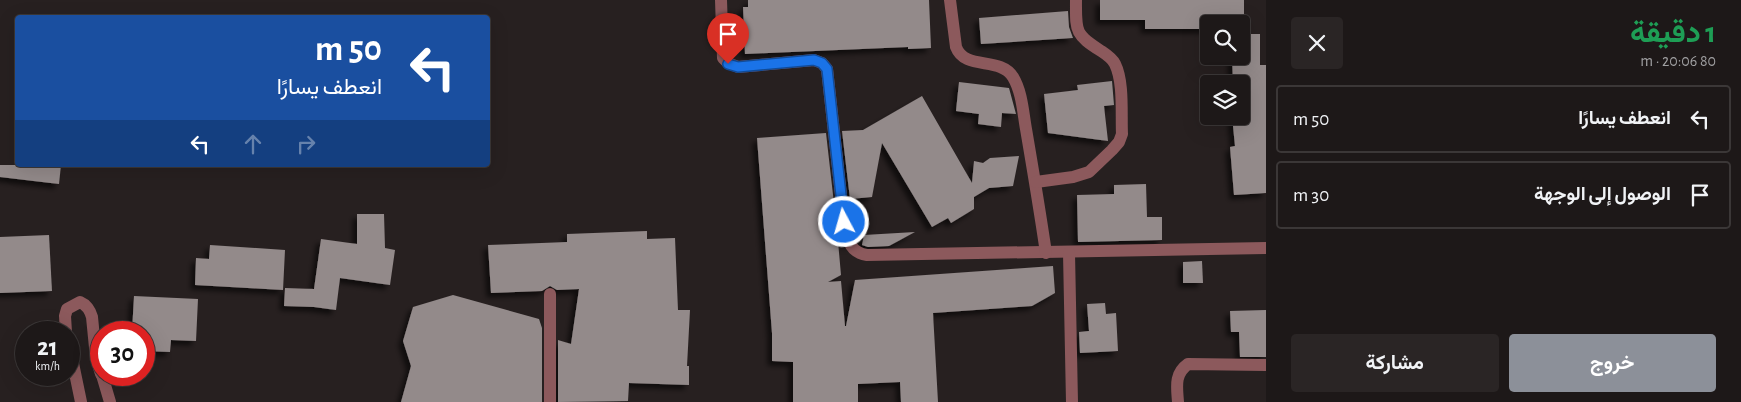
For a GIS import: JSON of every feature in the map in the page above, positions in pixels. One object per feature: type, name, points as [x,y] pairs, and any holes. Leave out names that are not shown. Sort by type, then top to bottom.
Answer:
[{"type":"street","points":[[721,0],[723,58],[728,64],[738,67],[814,60],[822,63],[827,69],[844,222],[849,245],[855,251],[867,256],[1266,248]]},
{"type":"street","points":[[950,0],[958,53],[964,59],[1001,67],[1013,77],[1019,92],[1036,182],[1046,253]]},
{"type":"street","points":[[1036,182],[1073,177],[1088,172],[1112,150],[1119,142],[1122,134],[1120,80],[1116,64],[1109,56],[1081,37],[1076,26],[1076,0]]},
{"type":"street","points":[[1068,253],[1072,402]]},
{"type":"street","points":[[550,294],[550,402]]},
{"type":"street","points":[[65,321],[67,309],[80,302],[91,312],[92,321]]},
{"type":"street","points":[[1178,402],[1177,380],[1179,373],[1188,364],[1266,365]]},
{"type":"street","points":[[78,386],[81,402]]},
{"type":"street","points":[[105,386],[110,402]]},
{"type":"building","points":[[748,0],[929,0],[931,48],[908,49],[908,47],[745,54],[743,7],[748,7]]},
{"type":"building","points":[[1100,0],[1244,0],[1244,15],[1200,15],[1200,29],[1145,29],[1145,20],[1100,20]]},
{"type":"building","points":[[1068,11],[1069,27],[1073,38],[981,44],[979,18]]},
{"type":"building","points":[[1250,34],[1260,34],[1260,65],[1266,65],[1266,193],[1234,195],[1230,147],[1235,146],[1233,125],[1250,125],[1250,75],[1233,75],[1232,65],[1250,65]]},
{"type":"building","points":[[1112,81],[1114,105],[1104,106],[1108,141],[1048,133],[1044,94],[1078,90],[1077,85]]},
{"type":"building","points":[[959,82],[1009,88],[1016,114],[1002,113],[1001,127],[978,124],[979,114],[956,111]]},
{"type":"building","points":[[922,96],[972,183],[974,161],[983,163],[990,158],[1019,156],[1013,186],[989,188],[974,197],[974,209],[951,223],[948,218],[932,227],[882,143],[872,197],[850,199],[842,131],[863,130]]},
{"type":"building","points":[[826,133],[841,275],[828,282],[841,281],[845,326],[855,280],[1053,266],[1055,293],[1032,306],[933,313],[938,402],[901,402],[900,382],[858,384],[858,402],[793,402],[793,362],[772,361],[772,333],[757,138]]},
{"type":"building","points":[[0,165],[15,165],[15,167],[61,167],[59,184],[0,177]]},
{"type":"building","points":[[1146,184],[1147,217],[1162,217],[1162,240],[1078,242],[1077,195],[1114,194],[1114,185]]},
{"type":"building","points":[[357,214],[384,214],[385,248],[395,250],[390,285],[340,278],[336,310],[284,306],[285,288],[314,289],[321,239],[357,244]]},
{"type":"building","points":[[647,231],[647,239],[675,238],[678,310],[690,310],[687,366],[689,366],[689,385],[629,383],[628,401],[558,402],[558,340],[571,344],[579,289],[557,290],[550,286],[542,291],[491,293],[488,245],[567,242],[567,234]]},
{"type":"building","points":[[915,232],[889,246],[868,247],[862,245],[864,235]]},
{"type":"building","points":[[49,235],[52,291],[0,293],[0,237]]},
{"type":"building","points":[[210,245],[285,250],[283,290],[195,285],[196,258],[209,259]]},
{"type":"building","points":[[1202,261],[1203,283],[1183,283],[1183,262]]},
{"type":"building","points":[[453,295],[539,319],[542,328],[542,402],[401,402],[411,366],[403,341],[413,307]]},
{"type":"building","points":[[134,296],[198,299],[196,341],[171,340],[170,352],[155,351],[155,321],[133,321]]},
{"type":"building","points":[[1105,303],[1106,314],[1116,313],[1118,351],[1080,353],[1079,332],[1089,331],[1087,304]]},
{"type":"building","points":[[1266,310],[1266,357],[1240,357],[1239,332],[1231,332],[1230,311]]},
{"type":"route","points":[[728,64],[738,67],[814,60],[822,63],[827,69],[844,222]]}]
